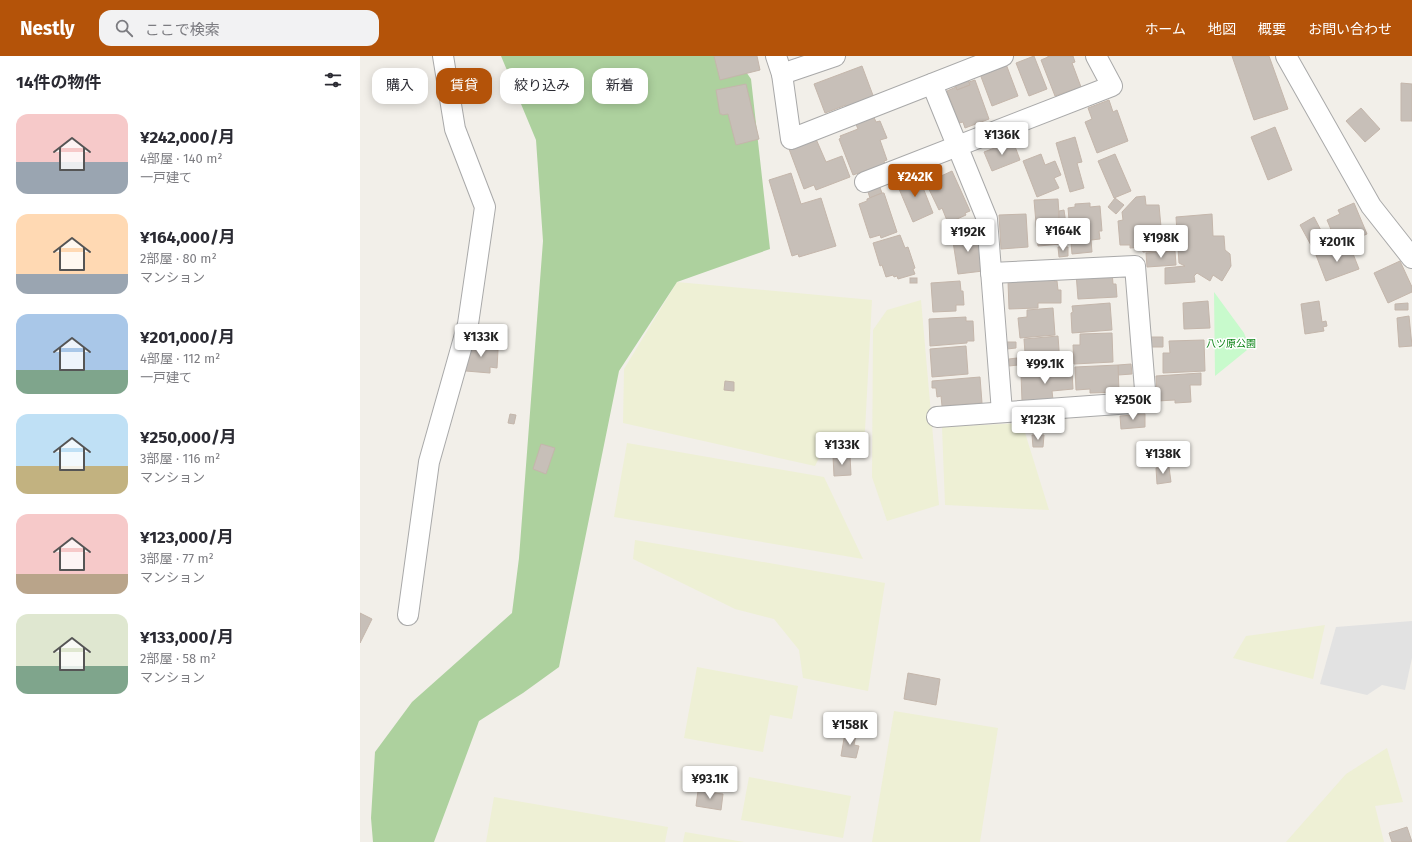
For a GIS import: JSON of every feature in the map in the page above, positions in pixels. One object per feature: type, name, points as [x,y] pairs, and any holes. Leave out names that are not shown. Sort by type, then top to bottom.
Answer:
[{"type":"street","points":[[408,615],[429,462],[468,324],[485,207],[455,129],[443,56]]},
{"type":"street","points":[[835,56],[779,65],[791,139],[932,84],[958,64],[1003,56]]},
{"type":"street","points":[[865,182],[1112,86],[1096,56]]},
{"type":"street","points":[[1286,56],[1371,206],[1412,258]]},
{"type":"street","points":[[932,84],[987,219],[1002,412]]},
{"type":"street","points":[[938,416],[1146,402],[1135,266],[991,273]]},
{"type":"green space","points":[[501,56],[735,56],[751,79],[770,249],[677,282],[619,371],[559,667],[523,693],[479,721],[434,842],[373,842],[371,818],[375,752],[412,702],[512,613],[519,558],[543,241],[536,140],[521,104],[584,104],[584,68],[506,68]]},
{"type":"green space","points":[[677,282],[872,300],[864,449],[824,448],[815,466],[623,423],[624,369]]},
{"type":"green space","name":"八ツ原公園","points":[[1214,292],[1244,333],[1249,346],[1247,350],[1215,376]]},
{"type":"green space","points":[[921,300],[939,505],[887,521],[872,477],[873,330],[887,310]]},
{"type":"green space","points":[[1022,423],[1049,510],[945,505],[942,427]]},
{"type":"green space","points":[[627,443],[824,477],[863,559],[614,517]]},
{"type":"green space","points":[[635,540],[885,583],[868,691],[803,678],[799,650],[774,619],[735,609],[633,559]]},
{"type":"green space","points":[[1325,625],[1313,679],[1233,658],[1246,636]]},
{"type":"green space","points":[[697,667],[798,686],[792,719],[770,715],[763,752],[684,738]]},
{"type":"green space","points":[[894,711],[998,728],[980,842],[872,842]]},
{"type":"green space","points":[[1387,748],[1403,802],[1375,806],[1384,842],[1286,842],[1346,774]]},
{"type":"green space","points":[[749,777],[851,796],[843,838],[741,820]]},
{"type":"green space","points":[[494,797],[668,827],[665,842],[486,842]]},
{"type":"green space","points":[[685,832],[744,842],[683,842]]},
{"type":"shaded area","points":[[1412,621],[1412,658],[1405,690],[1382,685],[1367,695],[1320,684],[1336,627]]},
{"type":"building","points":[[714,56],[757,56],[760,70],[720,80]]},
{"type":"building","points":[[1034,56],[1047,89],[1029,96],[1016,63]]},
{"type":"building","points":[[1048,56],[1073,56],[1075,62],[1072,63],[1081,87],[1055,96],[1041,60]]},
{"type":"building","points":[[1232,56],[1269,56],[1288,109],[1254,120]]},
{"type":"building","points":[[1006,64],[1018,96],[992,106],[980,74]]},
{"type":"building","points":[[862,66],[874,98],[847,109],[846,105],[825,113],[814,84]]},
{"type":"building","points":[[967,77],[970,85],[957,90],[954,82]]},
{"type":"building","points":[[975,80],[989,119],[965,128],[963,122],[959,123],[947,91],[956,87],[957,90],[970,85],[969,82]]},
{"type":"building","points":[[1401,83],[1412,84],[1412,121],[1401,121]]},
{"type":"building","points":[[746,84],[759,139],[736,145],[728,114],[720,114],[716,90]]},
{"type":"building","points":[[1109,100],[1113,112],[1117,110],[1128,141],[1097,153],[1085,122],[1092,119],[1088,108]]},
{"type":"building","points":[[1361,108],[1380,129],[1365,142],[1346,121]]},
{"type":"building","points":[[873,115],[876,122],[880,121],[887,138],[880,140],[887,160],[884,161],[885,164],[853,175],[839,139],[841,138],[840,136],[858,129],[855,122]]},
{"type":"building","points":[[1275,127],[1292,170],[1268,180],[1251,137]]},
{"type":"building","points":[[1075,137],[1082,162],[1077,163],[1084,188],[1070,192],[1056,143]]},
{"type":"building","points":[[816,139],[826,162],[842,156],[850,177],[816,190],[814,185],[804,189],[789,149]]},
{"type":"building","points":[[1013,141],[1020,160],[992,171],[984,152]]},
{"type":"building","points":[[1041,154],[1045,165],[1055,161],[1061,175],[1054,178],[1059,188],[1037,197],[1023,161]]},
{"type":"building","points":[[1115,154],[1131,191],[1114,198],[1098,161]]},
{"type":"building","points":[[928,164],[935,179],[926,183],[920,168]]},
{"type":"building","points":[[952,171],[970,211],[965,213],[966,215],[948,223],[942,208],[939,210],[926,183]]},
{"type":"building","points":[[791,173],[801,204],[821,198],[836,246],[799,257],[798,254],[792,256],[769,180]]},
{"type":"building","points":[[918,175],[933,213],[913,222],[897,184]]},
{"type":"building","points":[[879,185],[882,193],[870,198],[867,189]]},
{"type":"building","points":[[884,193],[897,232],[881,238],[880,235],[870,238],[859,204]]},
{"type":"building","points":[[1145,196],[1146,205],[1159,205],[1161,227],[1168,226],[1170,247],[1156,248],[1156,251],[1143,252],[1142,247],[1130,248],[1130,245],[1120,245],[1118,221],[1123,220],[1122,212],[1136,197]]},
{"type":"building","points":[[1115,198],[1124,205],[1116,214],[1108,207]]},
{"type":"building","points":[[1058,199],[1061,244],[1038,246],[1034,200]]},
{"type":"building","points":[[1090,203],[1090,207],[1100,206],[1102,231],[1099,231],[1100,239],[1091,240],[1092,252],[1072,254],[1068,208],[1075,207],[1075,204]]},
{"type":"building","points":[[1354,203],[1367,234],[1338,246],[1327,220],[1340,214],[1338,210]]},
{"type":"building","points":[[1064,210],[1066,224],[1059,224],[1059,211]]},
{"type":"building","points":[[1026,214],[1028,247],[1001,249],[999,215]]},
{"type":"building","points":[[1212,214],[1213,236],[1224,236],[1225,250],[1230,254],[1231,266],[1222,281],[1213,275],[1210,281],[1197,273],[1194,276],[1195,282],[1165,284],[1165,268],[1185,266],[1179,263],[1176,217]]},
{"type":"building","points":[[1314,217],[1326,240],[1312,247],[1300,225]]},
{"type":"building","points":[[978,232],[983,271],[958,274],[952,235]]},
{"type":"building","points":[[900,235],[905,248],[908,247],[915,268],[913,269],[915,274],[898,279],[897,276],[894,277],[893,275],[886,277],[882,265],[880,266],[873,243]]},
{"type":"building","points":[[1350,246],[1359,269],[1326,281],[1316,255],[1329,250],[1331,253]]},
{"type":"building","points":[[1058,247],[1068,247],[1068,256],[1059,257]]},
{"type":"building","points":[[1175,251],[1176,265],[1147,267],[1146,253]]},
{"type":"building","points":[[1400,261],[1412,287],[1412,292],[1388,303],[1374,273]]},
{"type":"building","points":[[1112,271],[1113,284],[1116,284],[1117,297],[1078,299],[1076,273]]},
{"type":"building","points":[[1054,276],[1054,281],[1057,281],[1058,290],[1061,290],[1061,303],[1038,303],[1038,308],[1009,309],[1008,281]]},
{"type":"building","points":[[910,278],[917,278],[917,283],[910,283]]},
{"type":"building","points":[[960,281],[961,291],[963,291],[964,305],[956,305],[956,311],[933,312],[931,283]]},
{"type":"building","points":[[1208,301],[1210,328],[1184,329],[1183,303]]},
{"type":"building","points":[[1319,301],[1322,322],[1326,321],[1327,326],[1323,327],[1324,331],[1305,334],[1301,304]]},
{"type":"building","points":[[1110,303],[1112,330],[1072,333],[1072,306]]},
{"type":"building","points":[[1408,303],[1408,310],[1395,310],[1395,304]]},
{"type":"building","points":[[1053,308],[1055,335],[1020,338],[1018,318],[1027,317],[1027,310]]},
{"type":"building","points":[[1409,316],[1412,346],[1399,347],[1397,318]]},
{"type":"building","points":[[966,317],[966,321],[973,321],[974,341],[930,346],[929,319]]},
{"type":"building","points":[[1112,333],[1113,362],[1074,364],[1073,345],[1080,345],[1080,334]]},
{"type":"building","points":[[1058,336],[1060,364],[1026,367],[1024,339]]},
{"type":"building","points":[[1149,337],[1163,337],[1163,347],[1150,347]]},
{"type":"building","points":[[1204,340],[1205,371],[1163,373],[1163,353],[1170,353],[1169,341]]},
{"type":"building","points":[[468,342],[492,344],[491,349],[498,350],[497,368],[490,367],[490,373],[466,371]]},
{"type":"building","points":[[1007,342],[1016,342],[1016,348],[1007,349]]},
{"type":"building","points":[[966,346],[968,374],[932,377],[930,349]]},
{"type":"building","points":[[1062,357],[1069,357],[1070,363],[1063,363]]},
{"type":"building","points":[[1017,358],[1018,365],[1009,366],[1009,359]]},
{"type":"building","points":[[1131,364],[1132,374],[1118,375],[1118,365]]},
{"type":"building","points":[[1118,365],[1119,392],[1090,393],[1090,389],[1076,390],[1075,367]]},
{"type":"building","points":[[1072,371],[1073,389],[1052,391],[1053,400],[1022,401],[1021,374]]},
{"type":"building","points":[[1201,373],[1201,385],[1190,385],[1191,402],[1175,403],[1175,400],[1157,401],[1156,376]]},
{"type":"building","points":[[980,377],[982,403],[942,406],[941,396],[937,397],[936,388],[932,388],[932,381]]},
{"type":"building","points":[[725,381],[734,382],[734,391],[724,390]]},
{"type":"building","points":[[510,414],[516,415],[514,424],[508,423]]},
{"type":"building","points":[[1145,414],[1145,427],[1121,429],[1120,416]]},
{"type":"building","points":[[1029,422],[1039,422],[1040,432],[1029,432]]},
{"type":"building","points":[[1032,435],[1044,435],[1043,447],[1033,447]]},
{"type":"building","points":[[541,444],[555,448],[546,474],[533,469]]},
{"type":"building","points":[[850,455],[851,475],[834,476],[833,456]]},
{"type":"building","points":[[1169,467],[1171,482],[1157,484],[1156,468]]},
{"type":"building","points":[[360,613],[372,619],[360,643]]},
{"type":"building","points":[[908,673],[940,679],[936,705],[904,699]]},
{"type":"building","points":[[845,733],[856,735],[854,745],[859,746],[856,758],[841,756]]},
{"type":"building","points":[[698,791],[723,794],[721,810],[696,806]]},
{"type":"building","points":[[1407,827],[1412,842],[1392,842],[1389,833]]}]
